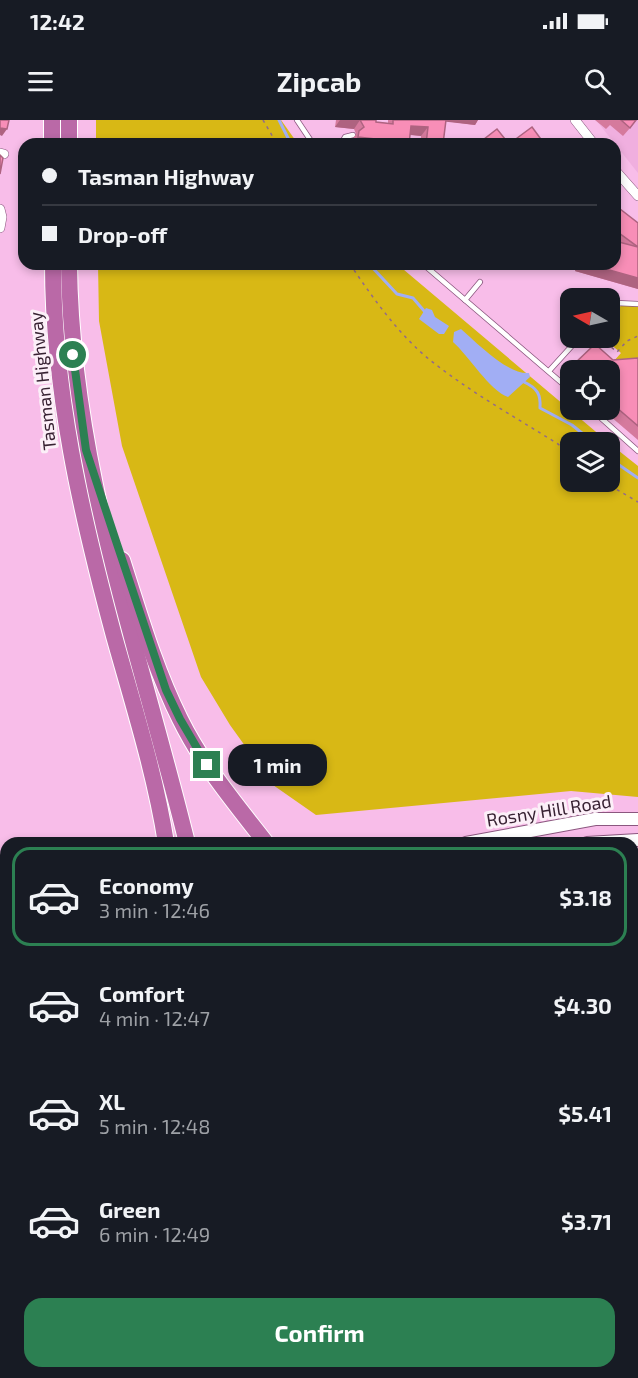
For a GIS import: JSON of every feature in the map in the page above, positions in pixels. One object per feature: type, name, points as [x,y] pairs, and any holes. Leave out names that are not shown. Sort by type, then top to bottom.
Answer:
[{"type":"highway","points":[[52,120],[52,138]]},
{"type":"highway","points":[[69,120],[69,138]]},
{"type":"highway","name":"Tasman Highway","points":[[52,270],[59,372],[74,473],[153,780],[165,837]]},
{"type":"highway","name":"Tasman Highway","points":[[69,270],[73,355],[86,450],[109,549],[185,837]]},
{"type":"highway","points":[[86,450],[155,657],[180,719],[219,783],[261,837]]},
{"type":"main road","name":"Rosny Hill Road","points":[[498,837],[595,819],[638,819]]},
{"type":"street","points":[[575,120],[589,138]]},
{"type":"street","points":[[621,177],[638,196]]},
{"type":"street","points":[[0,209],[1,226]]},
{"type":"lane","points":[[297,120],[309,138]]},
{"type":"lane","points":[[344,138],[353,135]]},
{"type":"lane","points":[[430,270],[560,381]]},
{"type":"lane","points":[[465,300],[480,282]]},
{"type":"lane","points":[[620,304],[638,303]]},
{"type":"lane","points":[[549,371],[570,348]]},
{"type":"lane","points":[[603,420],[638,451]]},
{"type":"path","points":[[263,120],[274,138]]},
{"type":"path","points":[[355,270],[396,324],[429,359],[467,387],[560,446]]},
{"type":"path","points":[[612,348],[617,352],[627,341],[638,336]]},
{"type":"path","points":[[620,491],[638,502]]},
{"type":"shaded area","points":[[96,120],[281,120],[294,138],[96,138]]},
{"type":"shaded area","points":[[596,120],[638,120],[638,173],[621,152],[621,138],[610,138]]},
{"type":"shaded area","points":[[98,270],[404,270],[560,402],[560,420],[582,420],[596,432],[560,432],[560,492],[620,492],[620,452],[638,466],[638,797],[571,791],[316,815],[273,785],[230,725],[201,677],[122,446],[99,321]]},
{"type":"shaded area","points":[[620,306],[638,306],[638,384],[620,368],[620,360],[615,360],[621,353],[615,348],[620,348]]},
{"type":"water","points":[[426,308],[432,310],[435,317],[449,326],[444,334],[439,334],[419,319]]},
{"type":"water","points":[[461,329],[502,364],[529,373],[530,377],[508,397],[501,393],[453,342],[454,332]]},
{"type":"building","points":[[0,120],[9,120],[7,129],[1,128],[0,134]]},
{"type":"building","points":[[360,120],[376,120],[376,122],[393,124],[393,120],[446,120],[444,138],[427,138],[428,127],[411,126],[410,138],[358,137],[359,131],[364,127]]},
{"type":"building","points":[[621,120],[636,120],[630,128]]},
{"type":"building","points":[[532,127],[540,138],[517,138]]},
{"type":"building","points":[[497,129],[504,138],[486,138]]},
{"type":"building","points":[[0,155],[3,158],[0,174]]},
{"type":"building","points":[[621,210],[638,223],[638,247],[621,234]]},
{"type":"building","points":[[621,243],[638,247],[638,278],[609,270],[621,270]]},
{"type":"building","points":[[591,348],[600,348],[613,360],[578,360]]},
{"type":"building","points":[[638,358],[638,426],[620,410],[620,360],[613,360]]},
{"type":"waterway","points":[[279,120],[288,138]]},
{"type":"waterway","points":[[375,270],[397,294],[413,298],[425,312]]},
{"type":"waterway","points":[[524,382],[537,392],[540,408],[581,432]]},
{"type":"waterway","points":[[620,466],[638,478]]},
{"type":"route","points":[[73,355],[86,450],[166,690],[195,747],[207,765]]}]
